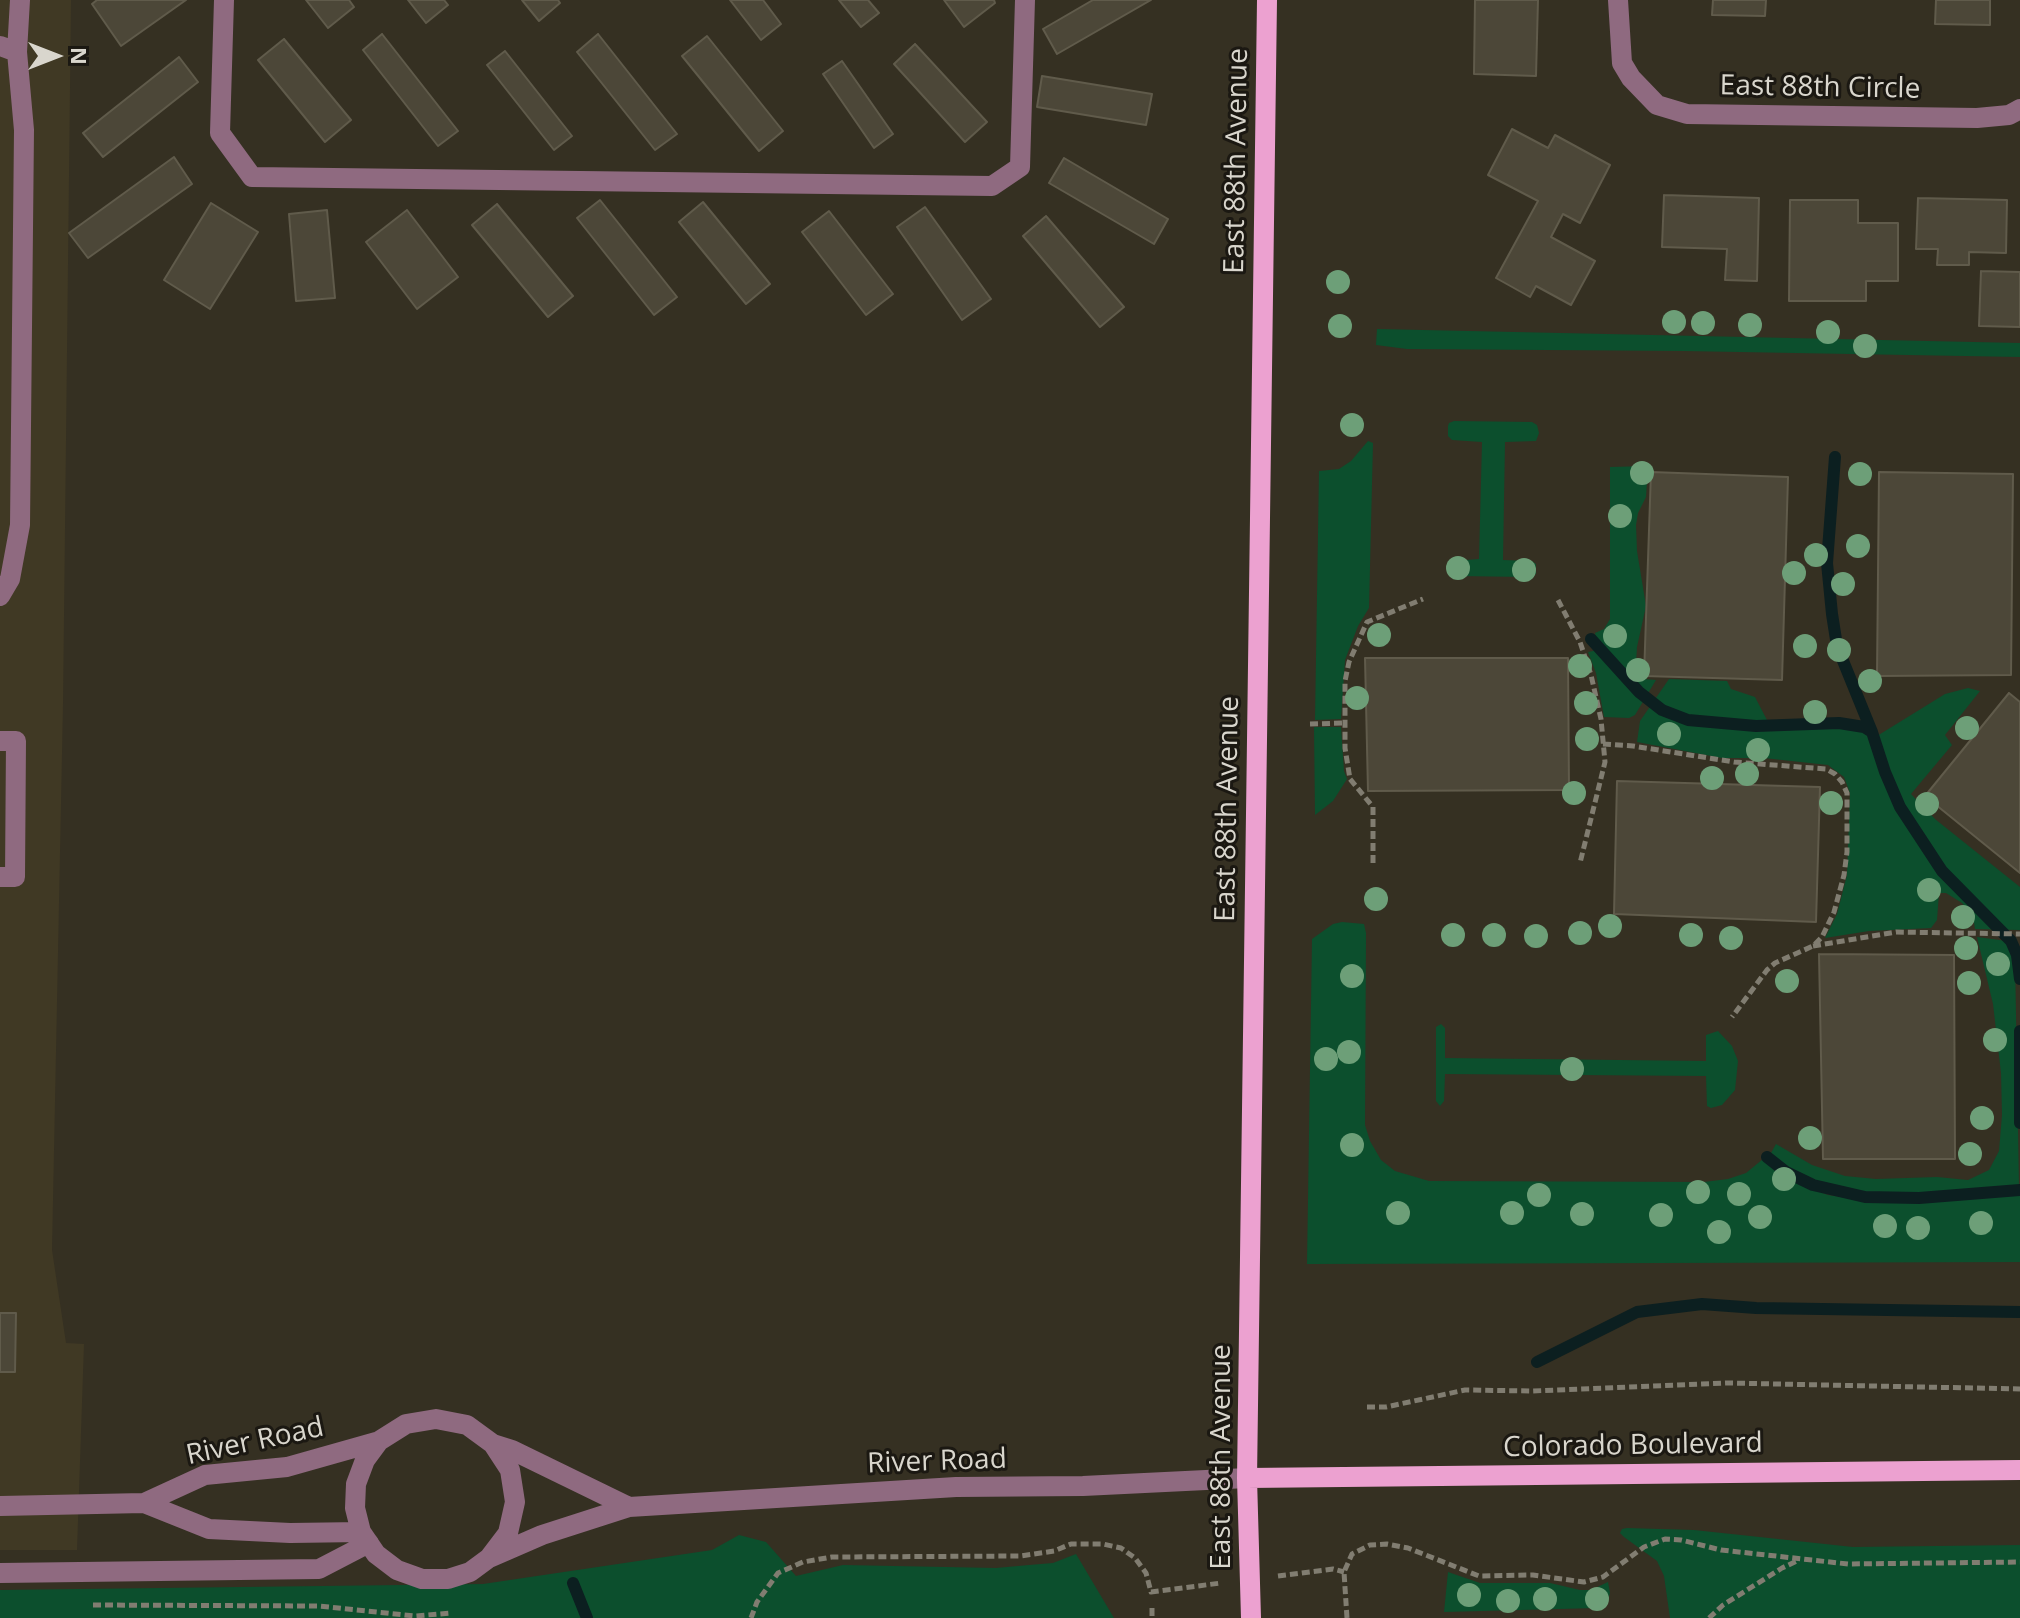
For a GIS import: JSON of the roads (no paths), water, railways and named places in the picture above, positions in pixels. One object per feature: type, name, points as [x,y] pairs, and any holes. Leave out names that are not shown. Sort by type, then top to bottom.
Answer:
[{"type":"main road","name":"East 88th Avenue","points":[[1251,1618],[1247,1478],[1267,0]]},
{"type":"main road","name":"Colorado Boulevard","points":[[1247,1478],[2020,1470]]},
{"type":"street","points":[[0,596],[10,579],[20,525],[24,130],[8,49],[20,0]]},
{"type":"street","points":[[224,0],[220,133],[252,177],[992,186],[1020,167],[1025,0]]},
{"type":"street","name":"East 88th Circle","points":[[1618,0],[1622,63],[1631,78],[1657,105],[1687,114],[1977,118],[2009,115],[2020,109]]},
{"type":"street","points":[[0,741],[16,741],[15,877],[0,877]]},
{"type":"street","points":[[436,1419],[467,1425],[493,1444],[510,1470],[515,1502],[508,1533],[489,1558],[470,1572],[448,1579],[422,1579],[397,1570],[376,1554],[365,1538],[355,1508],[356,1484],[365,1460],[379,1441],[406,1424],[436,1419]]},
{"type":"street","name":"River Road","points":[[144,1503],[205,1475],[287,1467],[379,1441]]},
{"type":"street","name":"River Road","points":[[493,1444],[512,1450],[629,1507]]},
{"type":"street","name":"River Road","points":[[489,1558],[542,1535],[629,1507],[956,1487],[1083,1486],[1247,1478]]},
{"type":"street","name":"River Road","points":[[0,1506],[144,1503],[209,1529],[365,1538]]},
{"type":"street","points":[[0,1573],[319,1569],[365,1538]]},
{"type":"waterway","points":[[1835,457],[1827,563],[1832,614],[1837,646],[1872,732]]},
{"type":"waterway","points":[[1591,639],[1639,692],[1662,710],[1688,720],[1756,726],[1839,723],[1864,727],[1872,732],[1900,807],[1942,871],[2011,941],[2017,955],[2020,979]]},
{"type":"waterway","points":[[2020,1031],[2020,1123]]},
{"type":"waterway","points":[[1767,1157],[1786,1172],[1813,1185],[1865,1197],[1919,1198],[2020,1190]]},
{"type":"waterway","points":[[1537,1362],[1637,1312],[1702,1304],[1756,1308],[2020,1312]]},
{"type":"waterway","points":[[573,1583],[587,1618]]}]
